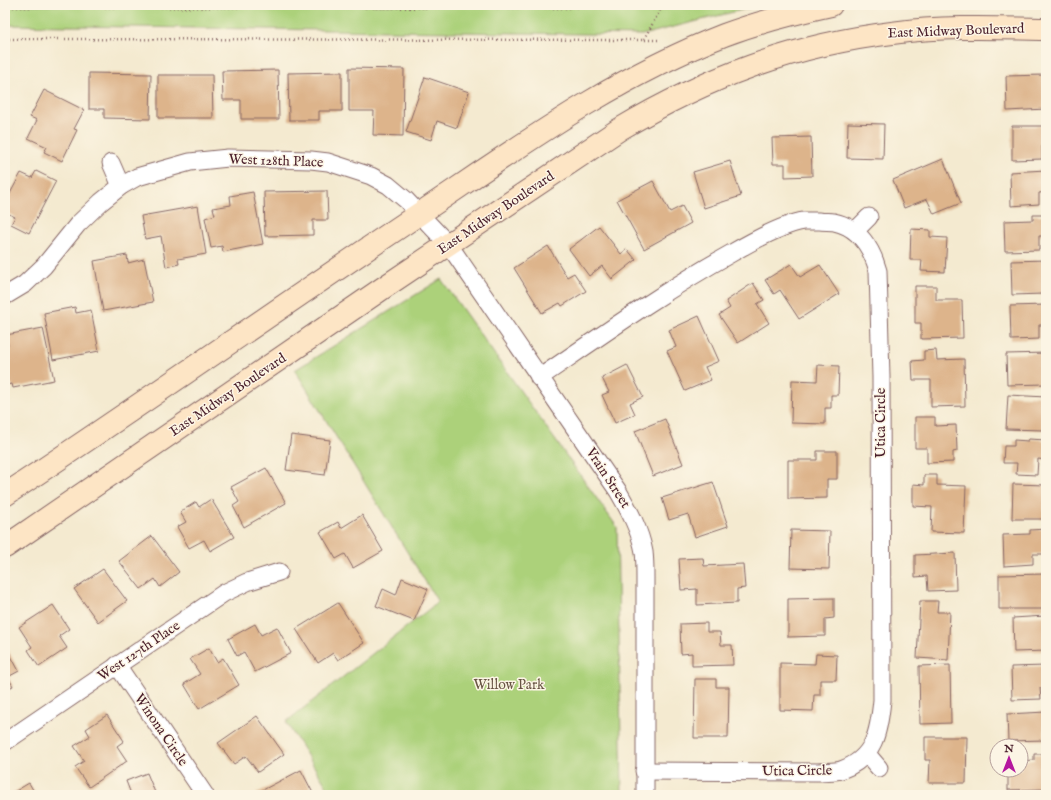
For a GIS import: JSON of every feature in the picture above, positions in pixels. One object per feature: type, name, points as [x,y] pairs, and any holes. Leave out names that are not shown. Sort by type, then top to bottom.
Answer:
[{"type":"main road","points":[[5,495],[420,213],[522,145],[606,92],[665,61],[723,36],[775,18],[831,5]]},
{"type":"main road","name":"East Midway Boulevard","points":[[5,547],[620,129],[652,110],[718,78],[755,64],[826,44],[893,33],[957,28],[1046,29]]},
{"type":"street","name":"West 128th Place","points":[[5,296],[25,284],[44,266],[78,224],[121,186],[137,177],[190,162],[228,158],[311,160],[328,162],[371,176],[388,185],[420,213]]},
{"type":"street","points":[[111,163],[121,186]]},
{"type":"street","name":"Vrain Street","points":[[420,213],[449,245],[618,491],[631,515],[641,539],[644,554],[645,577],[645,795]]},
{"type":"street","points":[[854,232],[869,217]]},
{"type":"street","name":"Utica Circle","points":[[539,378],[700,271],[750,243],[790,225],[805,221],[834,222],[847,226],[867,244],[874,257],[878,271],[881,377],[882,700],[875,739],[867,754],[857,762],[840,770],[819,772],[644,771]]},
{"type":"street","name":"West 127th Place","points":[[5,742],[224,593],[247,582],[278,572]]},
{"type":"street","name":"Winona Circle","points":[[117,666],[205,795]]},
{"type":"street","points":[[867,754],[879,768]]},
{"type":"path","points":[[5,7],[568,8],[600,5]]},
{"type":"path","points":[[5,39],[644,39],[663,5]]},
{"type":"green space","points":[[5,5],[761,5],[642,35],[5,25]]},
{"type":"green space","name":"Willow Park","points":[[441,279],[617,527],[622,795],[332,795],[286,722],[438,602],[295,370]]},
{"type":"building","points":[[349,68],[404,69],[403,136],[373,135],[374,111],[349,111]]},
{"type":"building","points":[[278,70],[279,119],[241,119],[241,100],[223,100],[222,71]]},
{"type":"building","points":[[342,72],[342,111],[319,111],[319,120],[289,120],[288,73]]},
{"type":"building","points":[[89,73],[151,74],[150,119],[104,118],[104,109],[89,109]]},
{"type":"building","points":[[158,75],[212,75],[213,118],[158,118]]},
{"type":"building","points":[[1044,75],[1046,109],[1007,111],[1006,76]]},
{"type":"building","points":[[425,77],[469,92],[457,128],[437,121],[431,140],[406,132]]},
{"type":"building","points":[[44,90],[84,110],[74,129],[77,130],[62,161],[44,152],[47,147],[28,138],[37,120],[30,117]]},
{"type":"building","points":[[848,123],[884,124],[883,159],[847,158]]},
{"type":"building","points":[[1012,126],[1046,126],[1046,146],[1042,146],[1042,159],[1012,160]]},
{"type":"building","points":[[811,137],[812,176],[785,177],[785,164],[773,164],[772,138]]},
{"type":"building","points":[[943,159],[961,203],[934,214],[927,199],[904,208],[893,180]]},
{"type":"building","points":[[730,161],[741,196],[704,208],[693,172]]},
{"type":"building","points":[[1046,170],[1046,192],[1039,193],[1039,204],[1011,206],[1010,172]]},
{"type":"building","points":[[36,171],[56,181],[29,233],[11,224],[15,217],[5,212],[5,203],[21,173],[32,178]]},
{"type":"building","points":[[653,181],[670,212],[682,206],[691,223],[644,249],[617,200]]},
{"type":"building","points":[[327,191],[328,220],[313,220],[313,235],[265,236],[264,192]]},
{"type":"building","points":[[253,192],[263,244],[223,252],[222,246],[211,248],[205,218],[215,215],[213,208],[231,205],[230,196]]},
{"type":"building","points":[[198,206],[206,254],[178,259],[179,264],[166,267],[161,236],[145,239],[141,216]]},
{"type":"building","points":[[1033,215],[1046,215],[1046,236],[1039,236],[1039,250],[1005,251],[1004,221],[1033,220]]},
{"type":"building","points":[[599,226],[621,254],[627,249],[636,260],[612,279],[602,266],[589,276],[569,249]]},
{"type":"building","points":[[911,229],[930,230],[930,237],[947,238],[945,272],[921,271],[922,260],[910,260]]},
{"type":"building","points":[[548,246],[567,277],[574,273],[586,291],[562,306],[560,303],[542,313],[514,268]]},
{"type":"building","points":[[127,255],[128,263],[144,259],[153,302],[103,311],[94,261]]},
{"type":"building","points":[[1046,260],[1046,287],[1043,287],[1043,294],[1012,295],[1011,261]]},
{"type":"building","points":[[791,264],[800,277],[820,265],[839,294],[799,319],[780,290],[774,294],[765,280]]},
{"type":"building","points":[[753,283],[764,300],[757,304],[769,323],[738,343],[719,315],[730,308],[726,301]]},
{"type":"building","points":[[915,286],[936,286],[936,300],[962,300],[963,338],[921,339],[921,323],[915,323]]},
{"type":"building","points":[[1046,305],[1046,325],[1039,325],[1039,339],[1011,340],[1010,306]]},
{"type":"building","points":[[75,307],[76,313],[91,310],[99,351],[53,360],[44,313]]},
{"type":"building","points":[[699,316],[719,361],[705,367],[711,380],[685,391],[667,351],[676,347],[669,330]]},
{"type":"building","points":[[43,328],[54,380],[13,388],[12,384],[5,385],[5,346],[8,345],[6,335]]},
{"type":"building","points":[[936,350],[937,360],[964,359],[965,406],[931,407],[931,380],[913,380],[912,361],[924,360],[924,351]]},
{"type":"building","points":[[1046,353],[1046,384],[1007,385],[1006,354]]},
{"type":"building","points":[[627,365],[643,397],[630,403],[635,414],[615,423],[602,395],[609,392],[602,378]]},
{"type":"building","points":[[818,365],[839,366],[838,395],[831,395],[831,408],[825,408],[825,424],[791,423],[792,380],[817,381]]},
{"type":"building","points":[[1008,395],[1046,397],[1044,430],[1006,429]]},
{"type":"building","points":[[915,417],[935,417],[935,426],[956,425],[957,451],[953,452],[953,462],[927,463],[927,448],[915,448]]},
{"type":"building","points":[[665,419],[683,464],[653,476],[635,431]]},
{"type":"building","points":[[291,435],[330,440],[325,475],[286,470]]},
{"type":"building","points":[[1029,439],[1046,440],[1046,460],[1038,459],[1037,475],[1016,474],[1017,463],[1003,463],[1004,446],[1014,446],[1014,440],[1028,441]]},
{"type":"building","points":[[817,451],[837,451],[837,479],[827,479],[827,498],[788,499],[788,460],[817,460]]},
{"type":"building","points":[[266,468],[286,503],[244,527],[233,506],[239,502],[231,487]]},
{"type":"building","points":[[924,475],[937,475],[937,485],[966,486],[964,533],[931,532],[932,507],[913,506],[913,484],[924,485]]},
{"type":"building","points":[[713,482],[728,526],[695,537],[688,514],[669,520],[662,498]]},
{"type":"building","points":[[1013,484],[1046,485],[1046,506],[1044,506],[1044,519],[1012,519]]},
{"type":"building","points":[[211,499],[234,537],[210,551],[204,540],[189,548],[177,527],[186,522],[180,512],[196,502],[199,507]]},
{"type":"building","points":[[362,515],[383,551],[353,568],[345,554],[336,559],[320,532],[338,522],[341,528]]},
{"type":"building","points":[[1046,529],[1046,554],[1033,554],[1033,564],[1004,566],[1003,535],[1030,534],[1030,530]]},
{"type":"building","points":[[791,530],[830,531],[829,569],[790,568]]},
{"type":"building","points":[[152,536],[179,572],[160,587],[155,579],[141,589],[119,561]]},
{"type":"building","points":[[955,553],[956,590],[928,591],[927,576],[915,577],[915,555]]},
{"type":"building","points":[[703,558],[704,566],[743,564],[745,588],[737,589],[737,603],[697,605],[697,589],[681,590],[679,559]]},
{"type":"building","points":[[103,569],[127,601],[98,622],[74,589]]},
{"type":"building","points":[[1046,574],[1046,609],[999,609],[999,575]]},
{"type":"building","points":[[402,578],[428,589],[414,621],[376,606],[383,589],[396,595]]},
{"type":"building","points":[[834,598],[834,618],[825,619],[825,636],[788,637],[788,599]]},
{"type":"building","points":[[920,601],[938,601],[937,612],[950,612],[948,660],[917,658]]},
{"type":"building","points":[[338,603],[364,643],[338,660],[333,653],[318,663],[296,629]]},
{"type":"building","points":[[53,605],[69,629],[59,636],[67,648],[39,667],[28,650],[32,647],[19,627]]},
{"type":"building","points":[[1045,616],[1046,651],[1014,652],[1013,618]]},
{"type":"building","points":[[707,623],[707,632],[720,632],[721,645],[732,645],[733,665],[692,666],[692,653],[681,654],[680,624]]},
{"type":"building","points":[[255,624],[261,635],[277,627],[291,653],[255,672],[244,652],[237,656],[228,639]]},
{"type":"building","points":[[5,645],[19,671],[8,677],[13,686],[5,690]]},
{"type":"building","points":[[209,648],[217,662],[223,658],[239,685],[199,709],[184,684],[200,674],[190,659]]},
{"type":"building","points":[[816,654],[837,655],[836,680],[820,680],[820,695],[814,695],[813,711],[780,710],[780,663],[815,664]]},
{"type":"building","points":[[950,665],[951,723],[920,724],[919,666]]},
{"type":"building","points":[[1046,666],[1046,688],[1040,688],[1041,699],[1012,700],[1011,667]]},
{"type":"building","points":[[695,679],[716,679],[716,687],[729,687],[728,738],[694,738]]},
{"type":"building","points":[[1046,712],[1046,723],[1044,723],[1045,740],[1029,740],[1029,738],[1008,738],[1007,714]]},
{"type":"building","points":[[107,715],[124,741],[117,746],[127,761],[89,787],[75,767],[84,761],[74,746],[90,736],[86,729]]},
{"type":"building","points":[[257,716],[284,754],[258,772],[246,756],[234,764],[218,743]]},
{"type":"building","points":[[925,737],[967,737],[966,783],[929,783],[930,760],[925,760]]},
{"type":"building","points":[[1034,754],[1046,754],[1046,789],[1008,790],[1008,778],[1029,778],[1029,760],[1034,760]]},
{"type":"building","points":[[301,770],[314,795],[258,795],[257,793]]},
{"type":"building","points":[[147,773],[156,795],[128,795],[131,794],[126,781]]},
{"type":"building","points":[[29,783],[36,795],[9,795]]}]
